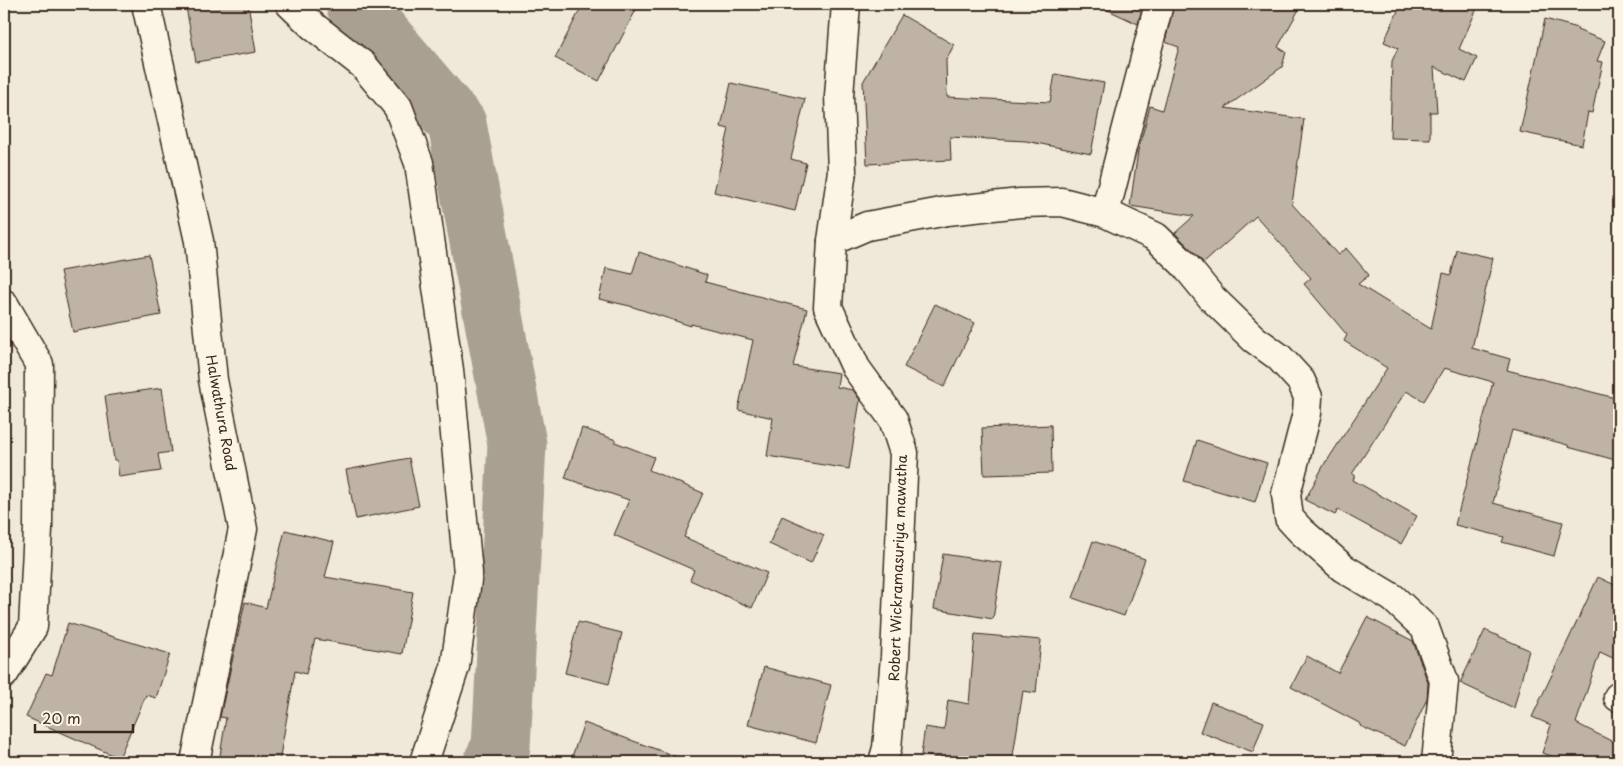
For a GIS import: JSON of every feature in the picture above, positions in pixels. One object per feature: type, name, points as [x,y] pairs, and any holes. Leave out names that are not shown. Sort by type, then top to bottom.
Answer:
[{"type":"street","name":"Halwathura Road","points":[[146,4],[199,241],[213,380],[243,529],[195,762]]},
{"type":"street","points":[[290,4],[313,26],[363,65],[398,107],[419,163],[449,370],[468,573],[455,667],[424,762]]},
{"type":"street","name":"Robert Wickramasuriya mawatha","points":[[846,4],[840,96],[842,171],[832,242],[828,307],[856,368],[893,419],[904,453],[896,657],[887,748],[883,762]]},
{"type":"street","points":[[1105,213],[1159,4]]},
{"type":"street","points":[[832,242],[867,226],[947,211],[1020,202],[1062,202],[1105,213],[1156,237],[1184,264],[1212,298],[1254,339],[1279,357],[1301,381],[1308,397],[1308,405],[1286,494],[1289,518],[1300,531],[1343,568],[1393,598],[1425,628],[1444,681],[1436,762]]},
{"type":"street","points":[[4,304],[39,364],[38,529],[33,627],[4,674]]},
{"type":"building","points":[[205,4],[248,4],[256,52],[196,62],[186,7]]},
{"type":"building","points":[[583,4],[639,4],[599,81],[555,58]]},
{"type":"building","points":[[1095,4],[1143,4],[1138,24]]},
{"type":"building","points":[[1174,4],[1302,4],[1278,47],[1286,52],[1282,67],[1225,108],[1304,119],[1292,204],[1338,255],[1346,248],[1369,275],[1358,284],[1431,329],[1443,273],[1451,275],[1457,250],[1493,258],[1472,348],[1510,359],[1507,370],[1619,399],[1619,461],[1512,430],[1493,503],[1563,522],[1554,556],[1502,542],[1504,537],[1455,525],[1493,382],[1444,368],[1424,401],[1406,391],[1352,474],[1355,475],[1353,480],[1417,516],[1401,544],[1338,510],[1335,515],[1305,500],[1326,461],[1387,368],[1344,341],[1347,335],[1304,284],[1311,278],[1256,216],[1204,263],[1175,233],[1194,216],[1130,206],[1138,151],[1150,106],[1162,110],[1179,47],[1165,42]]},
{"type":"building","points":[[1401,4],[1479,4],[1459,49],[1477,58],[1466,82],[1434,67],[1437,112],[1430,112],[1430,139],[1390,138],[1392,61],[1398,48],[1384,42]]},
{"type":"building","points":[[902,15],[954,45],[946,60],[947,97],[1050,102],[1055,74],[1104,83],[1091,154],[1026,141],[950,137],[951,160],[867,164],[863,82]]},
{"type":"building","points":[[1545,19],[1578,28],[1577,30],[1605,41],[1597,61],[1603,62],[1592,113],[1588,112],[1582,145],[1520,132]]},
{"type":"building","points":[[731,83],[805,99],[791,159],[806,163],[795,211],[714,192],[729,129],[721,127]]},
{"type":"building","points":[[639,252],[707,275],[705,282],[807,309],[793,366],[839,373],[837,387],[853,390],[860,400],[849,469],[767,456],[773,418],[738,410],[753,340],[691,324],[691,326],[630,306],[599,299],[606,268],[632,274]]},
{"type":"building","points":[[149,255],[161,315],[73,332],[60,271]]},
{"type":"building","points":[[935,304],[975,323],[944,387],[904,367]]},
{"type":"building","points":[[162,388],[171,452],[158,454],[161,471],[119,477],[117,460],[114,460],[105,396]]},
{"type":"building","points":[[1051,425],[1052,473],[984,475],[982,428]]},
{"type":"building","points":[[582,428],[616,440],[615,442],[654,457],[649,470],[703,493],[684,537],[767,573],[752,608],[690,580],[694,570],[614,535],[629,500],[565,478]]},
{"type":"building","points":[[1197,440],[1267,463],[1255,502],[1184,481]]},
{"type":"building","points":[[409,458],[419,506],[356,519],[346,470]]},
{"type":"building","points":[[782,516],[824,535],[811,563],[769,544]]},
{"type":"building","points":[[285,530],[334,542],[325,577],[413,592],[402,654],[315,639],[306,674],[295,671],[279,762],[219,762],[226,718],[220,717],[245,602],[266,608]]},
{"type":"building","points":[[1093,541],[1145,559],[1124,616],[1073,598]]},
{"type":"building","points":[[943,554],[1002,563],[993,619],[934,609]]},
{"type":"building","points":[[1598,577],[1619,587],[1619,661],[1600,652],[1576,723],[1619,745],[1619,762],[1570,762],[1542,753],[1551,725],[1532,717]]},
{"type":"building","points":[[1367,617],[1413,641],[1428,683],[1427,699],[1405,746],[1360,726],[1361,724],[1291,687],[1307,656],[1338,673]]},
{"type":"building","points":[[578,622],[622,633],[609,684],[565,673]]},
{"type":"building","points":[[68,623],[170,654],[156,698],[146,695],[119,758],[26,717],[46,673],[52,675]]},
{"type":"building","points":[[1485,630],[1529,650],[1514,708],[1460,683]]},
{"type":"building","points":[[975,634],[1041,640],[1036,693],[1023,691],[1012,762],[965,762],[921,755],[925,727],[944,730],[948,700],[969,704]]},
{"type":"building","points":[[764,667],[831,685],[816,743],[748,725]]},
{"type":"building","points":[[1211,702],[1264,722],[1253,752],[1200,732]]},
{"type":"building","points":[[584,723],[683,759],[683,762],[570,762]]},
{"type":"waterway","points":[[355,4],[457,124],[517,444],[501,747],[493,762]]}]
